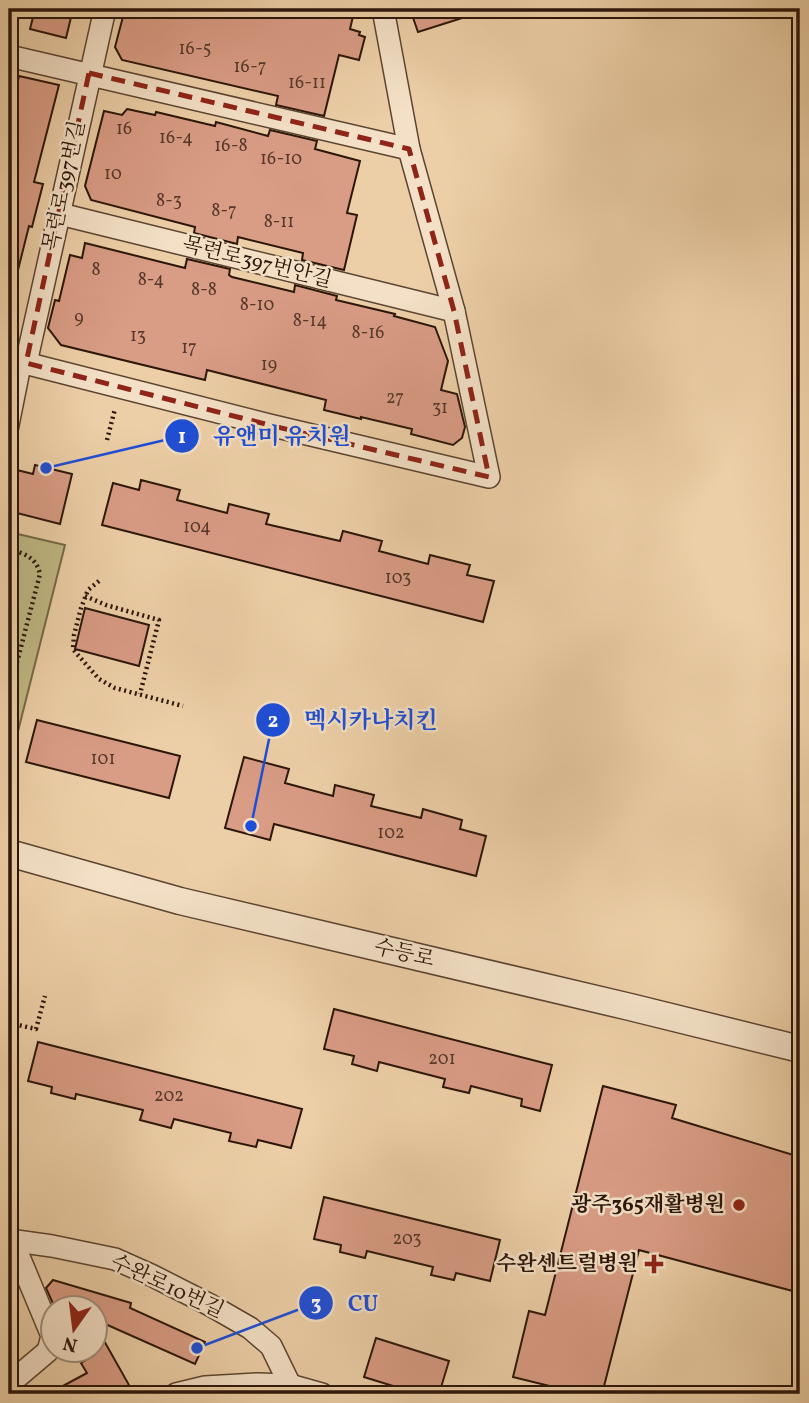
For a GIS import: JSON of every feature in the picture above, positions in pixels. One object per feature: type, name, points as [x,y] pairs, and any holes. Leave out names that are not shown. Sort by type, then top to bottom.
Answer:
[{"type":"street","name":"목련로397번길","points":[[17,361],[60,214],[105,9]]},
{"type":"street","points":[[17,361],[489,477],[454,311],[409,149],[383,9]]},
{"type":"street","points":[[9,56],[409,149]]},
{"type":"street","name":"목련로397번안길","points":[[60,214],[454,311]]},
{"type":"street","name":"수등로","points":[[9,853],[190,904],[800,1049]]},
{"type":"street","name":"수완로10번길","points":[[9,1384],[48,1351],[52,1336],[10,1240]]},
{"type":"street","name":"수완로10번길","points":[[10,1240],[115,1259],[210,1305],[250,1328],[271,1346],[290,1385]]},
{"type":"street","points":[[176,1394],[222,1386],[290,1385],[322,1394]]},
{"type":"lane","points":[[9,448],[17,361]]},
{"type":"path","points":[[107,440],[121,387]]},
{"type":"path","points":[[9,550],[33,559],[40,574],[9,693]]},
{"type":"path","points":[[99,581],[85,596],[73,649],[99,679],[115,688],[183,706]]},
{"type":"path","points":[[85,596],[159,620],[140,694]]},
{"type":"path","points":[[9,1023],[36,1030],[45,996]]},
{"type":"highlighted area","points":[[89,73],[409,149],[454,311],[489,477],[269,425],[26,363]]},
{"type":"shaded area","points":[[9,532],[65,545],[9,767]]},
{"type":"building","points":[[35,9],[73,9],[66,38],[30,29]]},
{"type":"building","points":[[125,9],[343,9],[354,12],[350,29],[365,37],[359,60],[339,55],[324,116],[276,105],[278,96],[122,60],[115,47]]},
{"type":"building","points":[[410,9],[478,9],[478,13],[418,32]]},
{"type":"building","points":[[19,76],[59,85],[34,182],[43,184],[16,278],[9,277],[9,117]]},
{"type":"building","points":[[127,109],[155,115],[156,112],[215,126],[216,122],[268,136],[270,130],[317,141],[315,149],[360,161],[347,213],[357,215],[344,270],[302,260],[303,253],[238,237],[237,244],[194,233],[195,227],[91,200],[85,186],[104,111],[122,115]]},
{"type":"building","points":[[85,243],[185,268],[187,259],[230,269],[229,275],[232,277],[294,292],[295,285],[337,296],[336,300],[435,327],[448,361],[441,390],[457,394],[465,427],[462,438],[453,445],[411,434],[412,429],[324,410],[326,400],[207,370],[205,380],[61,345],[48,328],[55,300],[59,301],[70,255],[82,258]]},
{"type":"building","points":[[35,465],[72,474],[60,524],[9,511],[9,468],[33,474]]},
{"type":"building","points":[[141,480],[180,490],[177,500],[227,513],[229,504],[269,514],[266,524],[340,541],[343,531],[382,541],[379,551],[428,564],[430,555],[470,565],[467,575],[494,581],[483,622],[102,525],[113,483],[139,490]]},
{"type":"building","points":[[85,608],[149,625],[139,666],[75,649]]},
{"type":"building","points":[[37,720],[180,756],[169,798],[26,762]]},
{"type":"building","points":[[244,757],[289,769],[285,783],[333,796],[335,785],[374,795],[371,806],[421,818],[423,809],[462,820],[460,829],[486,836],[476,876],[274,824],[270,840],[225,828]]},
{"type":"building","points":[[334,1009],[552,1065],[540,1111],[521,1106],[522,1099],[471,1086],[469,1093],[443,1087],[445,1079],[379,1062],[377,1071],[352,1064],[354,1056],[324,1049]]},
{"type":"building","points":[[38,1042],[302,1109],[291,1148],[258,1140],[256,1147],[229,1141],[231,1133],[174,1119],[171,1128],[140,1120],[143,1110],[76,1094],[75,1099],[51,1093],[52,1087],[28,1081]]},
{"type":"building","points":[[603,1086],[676,1105],[672,1118],[800,1157],[800,1293],[639,1250],[602,1394],[570,1394],[570,1391],[513,1377],[529,1311],[545,1315]]},
{"type":"building","points":[[324,1197],[500,1240],[490,1281],[456,1273],[454,1280],[431,1275],[433,1267],[367,1251],[365,1258],[340,1252],[341,1245],[314,1239]]},
{"type":"building","points":[[53,1280],[100,1294],[49,1294],[46,1288]]},
{"type":"building","points":[[108,1296],[131,1303],[130,1308],[205,1342],[195,1364],[108,1325]]},
{"type":"building","points":[[376,1338],[449,1361],[439,1394],[419,1394],[364,1377]]},
{"type":"building","points":[[108,1348],[129,1385],[112,1394],[48,1394],[87,1373],[82,1364],[108,1364]]},
{"type":"place","name":"유앤미 유치원","points":[[46,468]]},
{"type":"place","name":"멕시카나치킨","points":[[251,826]]},
{"type":"place","name":"광주365재활병원","points":[[739,1205]]},
{"type":"place","name":"수완센트럴병원","points":[[654,1264]]},
{"type":"place","name":"CU","points":[[197,1348]]}]
